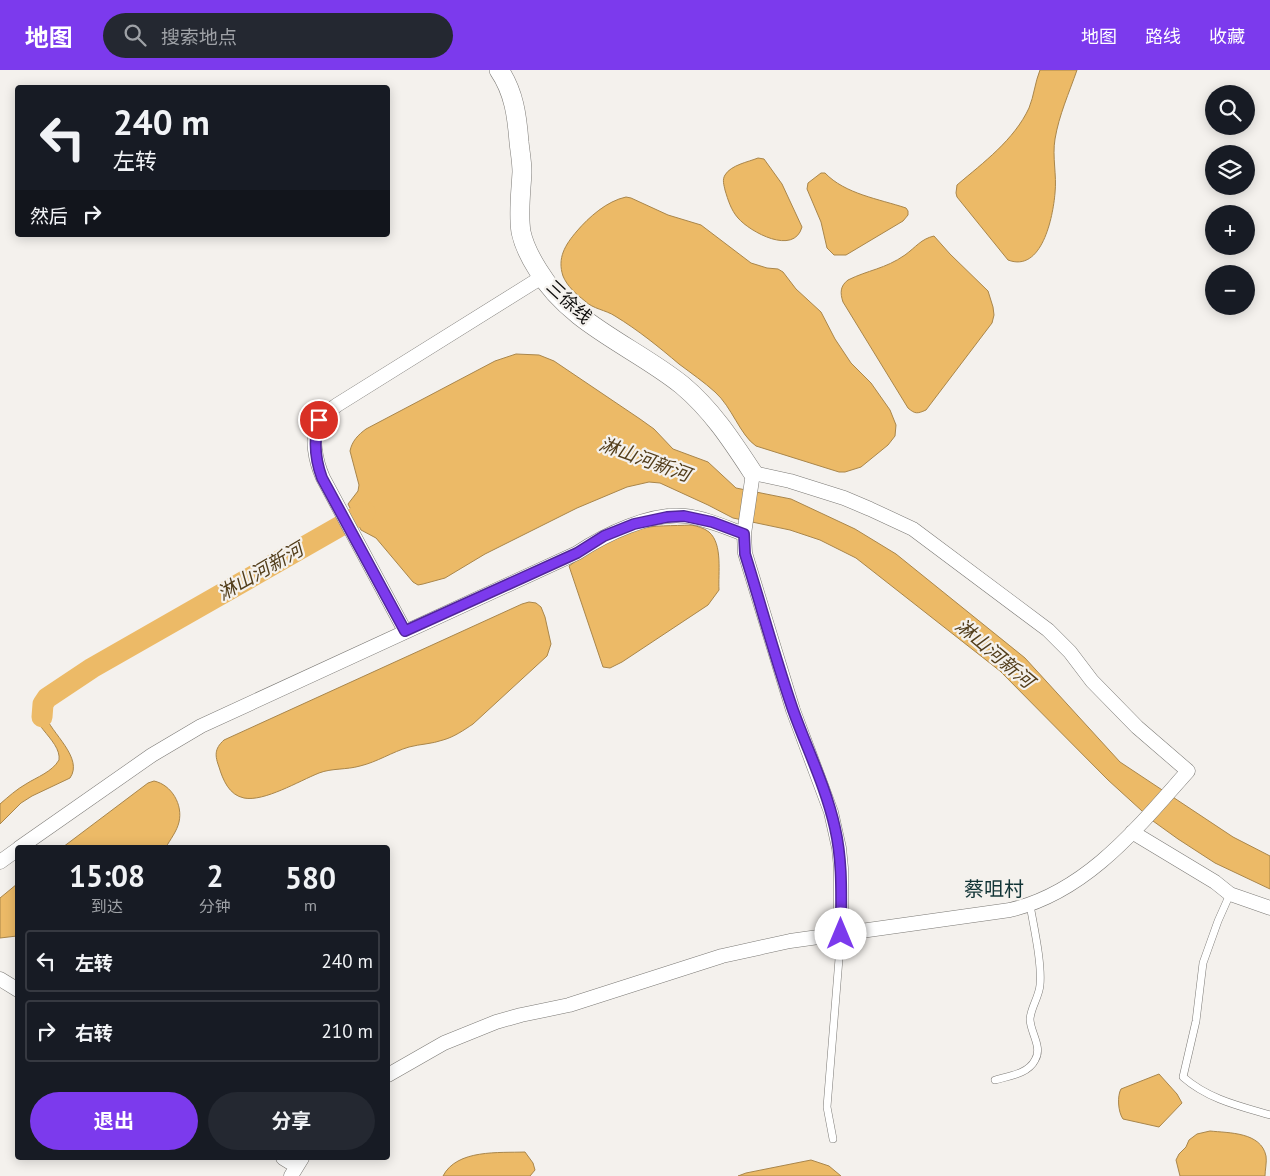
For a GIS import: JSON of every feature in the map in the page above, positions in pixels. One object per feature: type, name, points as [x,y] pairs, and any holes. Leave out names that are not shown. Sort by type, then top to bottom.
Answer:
[{"type":"street","name":"三徐线","points":[[499,70],[512,96],[517,120],[522,168],[521,232],[526,249],[542,277],[559,298],[572,309],[665,372],[698,399],[722,427],[752,481]]},
{"type":"street","points":[[405,631],[322,478],[316,458],[315,438],[319,420],[337,405],[542,277]]},
{"type":"street","points":[[390,1073],[444,1043],[496,1022],[569,1005],[745,950],[790,941],[841,934],[1010,910],[1030,905],[1052,896],[1080,878],[1108,856],[1136,829],[1188,771],[1137,727],[1092,681],[1070,652],[1048,630],[913,529],[870,508],[790,481],[752,481],[745,528],[745,554],[780,668],[833,820],[841,868],[841,934]]},
{"type":"street","points":[[22,845],[152,755],[201,726],[577,553],[604,536],[634,524],[667,517],[684,516],[745,528]]},
{"type":"street","points":[[1136,829],[1230,894],[1270,908]]},
{"type":"street","points":[[0,862],[15,850]]},
{"type":"street","points":[[0,979],[15,988]]},
{"type":"lane","points":[[1230,894],[1203,963],[1196,1021],[1183,1077],[1195,1088],[1223,1101],[1270,1115]]},
{"type":"lane","points":[[995,1080],[1024,1071],[1032,1066],[1037,1058],[1038,1048],[1030,1020],[1039,995],[1040,982],[1036,938],[1030,905]]},
{"type":"lane","points":[[833,1139],[827,1108],[841,934]]},
{"type":"water","points":[[1040,70],[1077,70],[1055,139],[1055,193],[1052,215],[1044,240],[1037,251],[1029,258],[1020,262],[1008,260],[957,197],[956,193],[957,185],[998,150],[1023,120],[1031,103]]},
{"type":"water","points":[[758,158],[764,159],[782,184],[802,227],[797,236],[790,240],[781,241],[761,235],[744,224],[733,212],[730,205],[724,184],[725,175],[735,166]]},
{"type":"water","points":[[821,173],[825,173],[852,191],[906,208],[908,215],[903,221],[846,255],[834,255],[827,248],[821,222],[807,189],[808,183]]},
{"type":"water","points":[[626,197],[668,215],[701,225],[751,263],[778,269],[783,272],[796,289],[821,312],[835,339],[851,363],[871,383],[890,410],[896,425],[895,436],[888,445],[861,467],[845,472],[839,472],[756,446],[745,435],[721,398],[711,388],[632,327],[611,314],[588,304],[575,293],[563,276],[561,263],[563,252],[569,241],[587,220],[605,206]]},
{"type":"water","points":[[934,236],[988,291],[994,315],[992,323],[926,410],[916,413],[908,408],[843,302],[841,290],[848,280],[890,263],[905,255],[922,241]]},
{"type":"water","points":[[516,354],[539,355],[554,361],[654,429],[673,449],[708,462],[736,488],[791,499],[855,529],[896,554],[1025,658],[1120,762],[1233,837],[1270,856],[1270,889],[1215,863],[1153,821],[1108,780],[1000,671],[856,558],[820,540],[790,530],[733,518],[660,483],[649,482],[627,487],[577,508],[485,554],[445,578],[418,585],[413,582],[376,538],[361,530],[348,504],[358,491],[359,485],[350,451],[352,444],[366,429],[495,361]]},
{"type":"water","points":[[691,525],[705,529],[713,537],[719,559],[719,590],[708,605],[622,662],[610,668],[603,667],[569,566],[601,544],[628,532],[650,527]]},
{"type":"water","points":[[529,602],[536,603],[541,607],[545,617],[551,644],[547,656],[473,724],[462,731],[439,741],[403,749],[366,764],[319,773],[282,790],[261,797],[244,798],[234,794],[227,786],[216,756],[218,746],[224,740]]},
{"type":"water","points":[[50,690],[57,696],[45,707],[45,715],[70,754],[73,770],[70,778],[21,803],[0,824],[0,804],[19,788],[48,771],[59,760],[55,745],[38,722],[34,708],[38,701]]},
{"type":"water","points":[[154,781],[166,787],[171,791],[178,803],[180,816],[178,825],[167,845],[66,845],[148,783]]},
{"type":"water","points":[[15,886],[15,936],[0,938],[0,898]]},
{"type":"water","points":[[1159,1074],[1177,1094],[1182,1103],[1159,1127],[1123,1119],[1119,1104],[1121,1089]]},
{"type":"water","points":[[1210,1131],[1235,1133],[1258,1142],[1266,1156],[1265,1176],[1180,1176],[1176,1160],[1179,1154],[1186,1147],[1189,1140],[1197,1134]]},
{"type":"water","points":[[525,1152],[533,1163],[535,1170],[530,1176],[443,1176],[449,1167],[468,1157],[491,1153]]},
{"type":"water","points":[[811,1160],[829,1166],[841,1176],[738,1176],[746,1173]]},
{"type":"waterway","name":"淋山河新河","points":[[42,717],[43,704],[47,698],[92,668],[365,512]]},
{"type":"district","name":"蔡咀村","points":[[994,889]]},
{"type":"route","points":[[319,420],[315,448],[322,478],[405,631],[577,553],[604,536],[634,524],[667,517],[684,516],[712,522],[744,534],[745,554],[793,710],[826,796],[835,828],[841,868],[841,934]]}]
